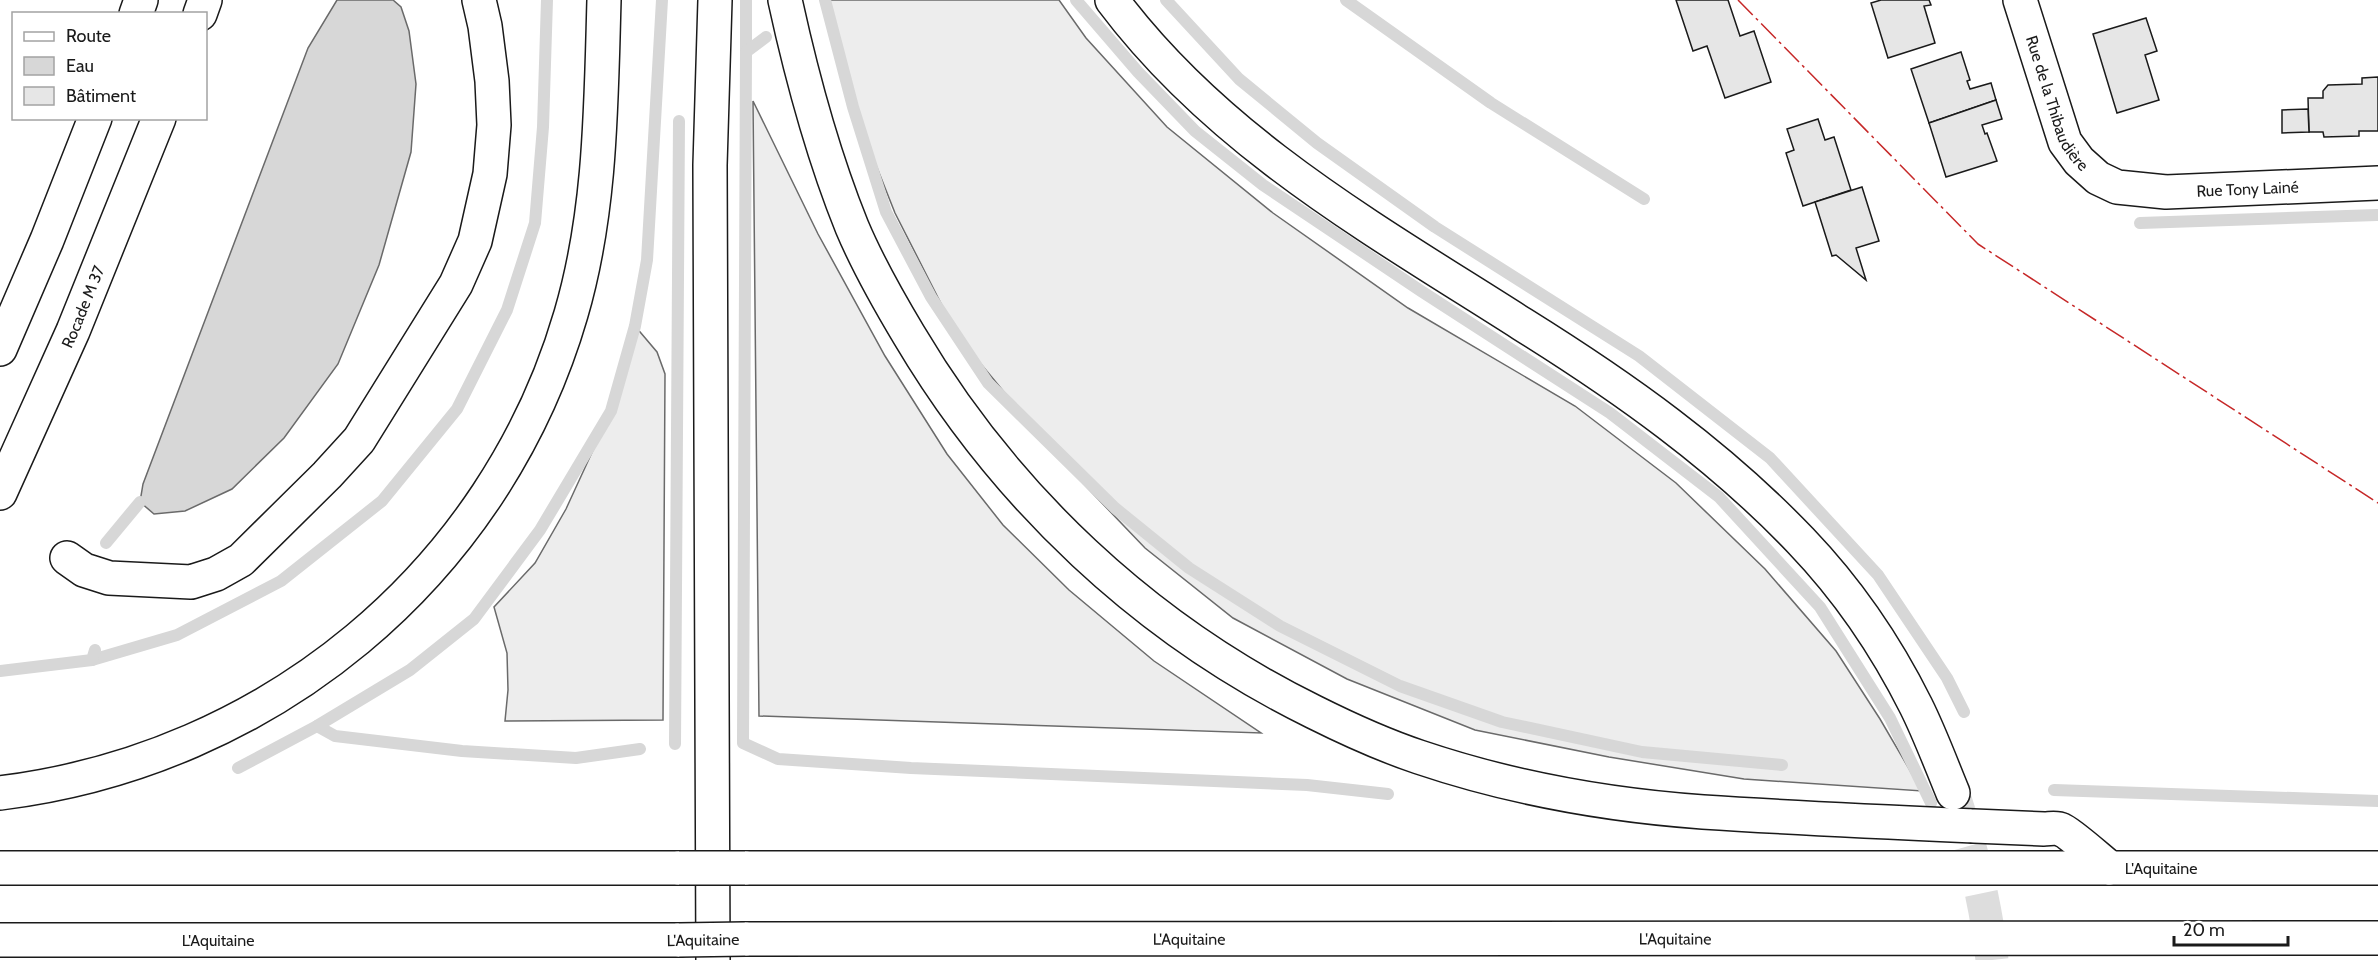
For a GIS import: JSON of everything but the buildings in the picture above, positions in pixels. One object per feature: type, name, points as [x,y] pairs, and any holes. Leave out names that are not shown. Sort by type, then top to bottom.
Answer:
[{"type":"main road","points":[[67,558],[84,570],[109,578],[191,582],[216,574],[241,560],[359,440],[385,400],[406,361],[456,284],[475,241],[490,174],[494,125],[492,81],[485,26],[479,0]]},
{"type":"main road","points":[[0,793],[29,789],[100,772],[198,740],[255,711],[309,677],[371,629],[429,572],[462,531],[521,438],[550,373],[571,315],[586,251],[596,188],[604,0]]},
{"type":"main road","points":[[713,960],[710,165],[715,0]]},
{"type":"main road","points":[[785,0],[802,76],[826,159],[854,231],[885,296],[932,374],[981,441],[1021,490],[1065,537],[1114,581],[1195,643],[1283,697],[1350,729],[1417,757],[1495,780],[1558,794],[1630,806],[1701,812],[2062,830],[2110,868]]},
{"type":"main road","points":[[1112,0],[1132,27],[1192,91],[1255,146],[1334,205],[1526,326],[1634,398],[1698,446],[1753,493],[1804,544],[1847,596],[1884,651],[1916,706],[1953,793]]},
{"type":"main road","name":"Rue de la Thibaudière","points":[[2020,0],[2066,142],[2079,161],[2098,178],[2117,186]]},
{"type":"main road","points":[[0,349],[47,240],[94,120]]},
{"type":"main road","name":"Rocade M 37","points":[[0,493],[73,331],[158,120]]},
{"type":"main road","name":"Rue Tony Lainé","points":[[2117,186],[2166,192],[2378,183]]},
{"type":"main road","name":"L'Aquitaine","points":[[0,868],[2378,868]]},
{"type":"main road","name":"L'Aquitaine","points":[[0,940],[2378,938]]},
{"type":"shaded area","points":[[825,0],[1059,0],[1086,38],[1167,127],[1273,213],[1408,308],[1575,406],[1676,483],[1765,569],[1836,651],[1880,719],[1922,791],[1744,779],[1609,757],[1475,730],[1347,679],[1233,618],[1145,548],[1056,455],[957,335],[895,213],[853,107]]},
{"type":"shaded area","points":[[753,101],[818,234],[885,356],[947,454],[1003,525],[1069,590],[1154,661],[1261,733],[759,716]]},
{"type":"shaded area","points":[[635,326],[657,352],[665,374],[663,720],[505,721],[508,690],[507,653],[494,607],[535,563],[566,509],[611,411]]},
{"type":"water","points":[[337,0],[393,0],[401,7],[409,31],[416,84],[411,152],[379,265],[338,364],[284,438],[232,489],[185,511],[154,514],[140,502],[143,484],[308,48]]},
{"type":"waterway","points":[[92,660],[177,635],[281,581],[382,501],[457,409],[507,310],[535,223],[543,127],[547,0]]},
{"type":"waterway","points":[[238,768],[317,726],[410,670],[474,619],[540,530],[611,411],[635,326],[647,260],[662,0]]},
{"type":"waterway","points":[[746,0],[746,52]]},
{"type":"waterway","points":[[825,0],[853,107],[886,212],[931,297],[988,383],[1115,508],[1189,568],[1280,626],[1400,686],[1502,722],[1642,752],[1782,765]]},
{"type":"waterway","points":[[1076,0],[1138,72],[1195,131],[1263,185],[1421,291],[1610,413],[1719,497],[1820,607],[1890,718],[1931,803]]},
{"type":"waterway","points":[[1166,0],[1239,79],[1317,143],[1435,227],[1639,356],[1770,458],[1878,575],[1947,678],[1964,712]]},
{"type":"waterway","points":[[1346,0],[1491,103],[1644,199]]},
{"type":"waterway","points":[[766,37],[746,52],[743,743],[778,759],[911,768],[1307,785],[1388,794]]},
{"type":"waterway","points":[[675,744],[679,121]]},
{"type":"waterway","points":[[2140,223],[2377,215]]},
{"type":"waterway","points":[[106,543],[140,502]]},
{"type":"waterway","points":[[0,671],[92,660],[95,650]]},
{"type":"waterway","points":[[317,726],[335,736],[462,751],[576,758],[640,749]]},
{"type":"waterway","points":[[2054,790],[2378,801]]},
{"type":"tunnel","points":[[1955,799],[1978,878],[1992,960]]},
{"type":"power","points":[[1738,0],[1978,244],[2378,503]]}]
